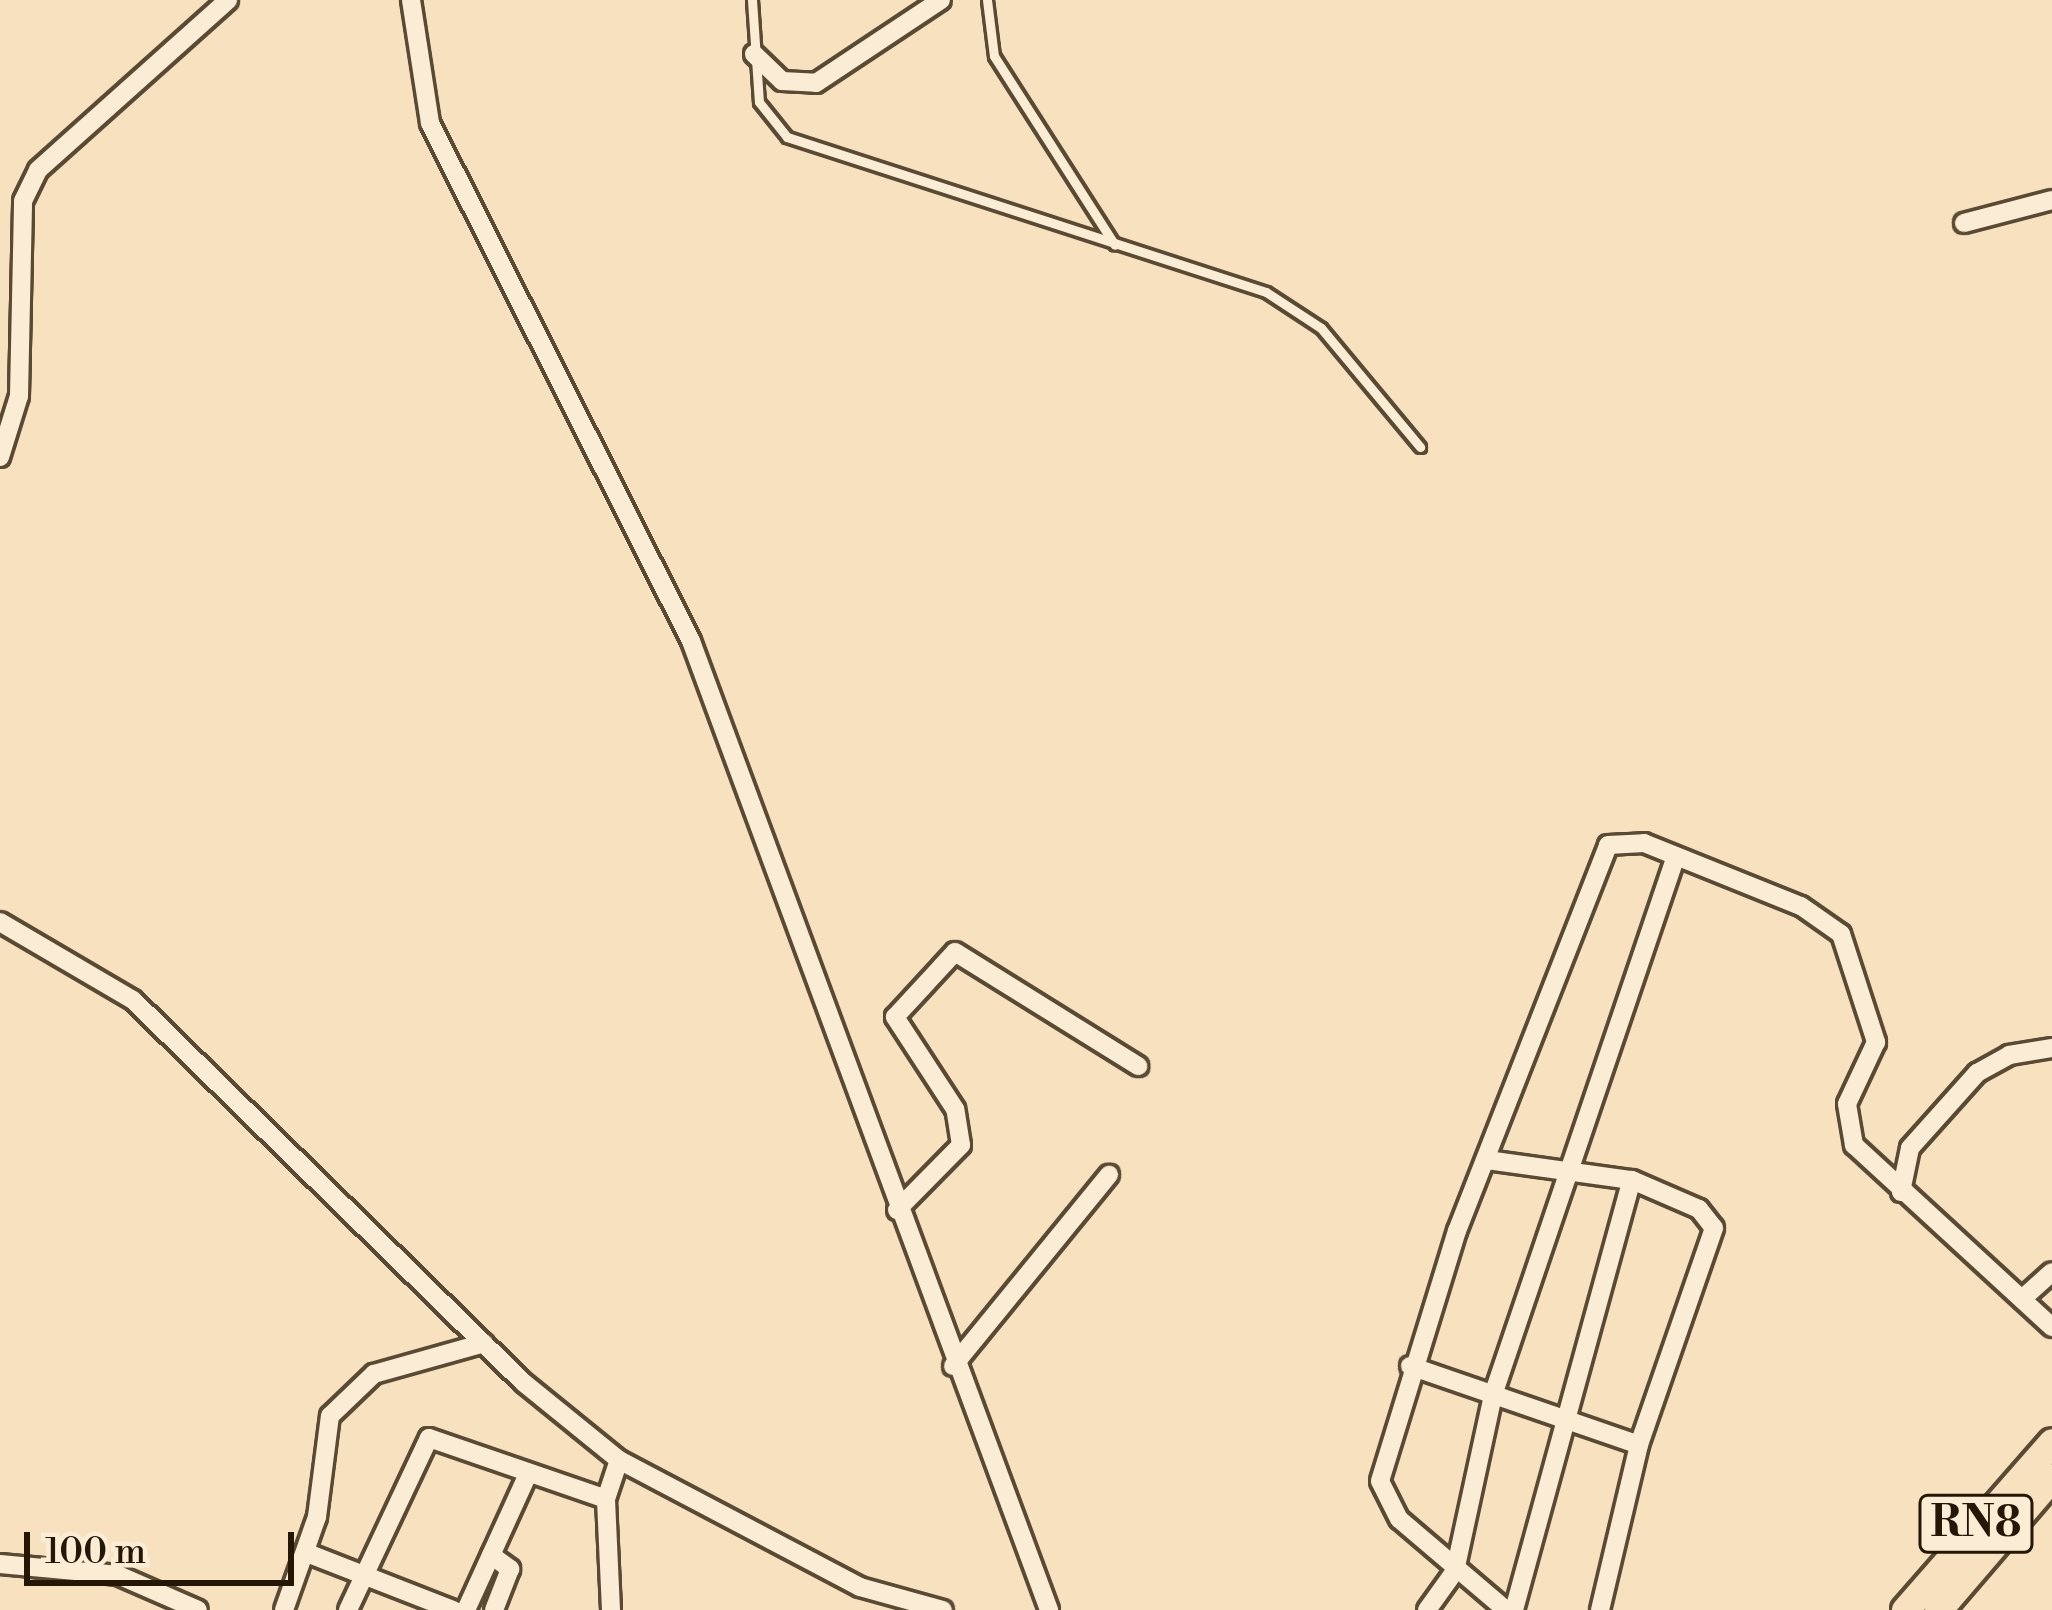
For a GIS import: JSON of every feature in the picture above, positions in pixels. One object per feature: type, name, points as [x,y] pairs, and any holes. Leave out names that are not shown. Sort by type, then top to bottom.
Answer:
[{"type":"main road","name":"RN8","points":[[1905,1610],[2052,1442]]},
{"type":"main road","name":"RN8","points":[[1939,1610],[2052,1477]]},
{"type":"street","points":[[0,457],[19,396],[22,200],[70,136],[228,0]]},
{"type":"street","points":[[411,0],[430,123],[691,641],[953,1366],[1049,1610]]},
{"type":"street","points":[[754,55],[782,81],[816,83],[941,0]]},
{"type":"street","points":[[1964,223],[2052,200]]},
{"type":"street","points":[[1632,1180],[1559,1420],[1510,1610],[1455,1571],[1399,1519],[1380,1481],[1410,1366],[1602,850],[1627,842],[1676,856],[1801,906],[1840,934],[1876,1042],[1850,1096],[1848,1127],[1866,1161],[2052,1328]]},
{"type":"street","points":[[1427,1610],[1455,1571],[1493,1395],[1676,856]]},
{"type":"street","points":[[0,922],[133,1000],[484,1343],[619,1460],[860,1588],[944,1610]]},
{"type":"street","points":[[897,1210],[961,1145],[955,1109],[895,1017],[956,952],[1138,1066]]},
{"type":"street","points":[[1901,1192],[1910,1148],[1977,1073],[2009,1054],[2052,1048]]},
{"type":"street","points":[[1487,1160],[1632,1180],[1699,1209],[1714,1228],[1640,1445],[1600,1610]]},
{"type":"street","points":[[953,1366],[1109,1175]]},
{"type":"street","points":[[2022,1299],[2052,1272]]},
{"type":"street","points":[[284,1610],[308,1553],[319,1449],[346,1395],[374,1374],[484,1343]]},
{"type":"street","points":[[1410,1366],[1640,1445]]},
{"type":"street","points":[[348,1610],[429,1438],[527,1476],[606,1499]]},
{"type":"street","points":[[611,1610],[606,1499],[619,1460]]},
{"type":"street","points":[[466,1610],[527,1476]]},
{"type":"street","points":[[308,1553],[453,1610]]},
{"type":"street","points":[[491,1555],[510,1569],[494,1610]]},
{"type":"street","points":[[0,1564],[118,1575],[198,1610]]},
{"type":"lane","points":[[752,0],[759,102],[788,137],[1115,245],[1245,282],[1304,314],[1420,447]]},
{"type":"lane","points":[[987,0],[994,56],[1115,245]]}]
